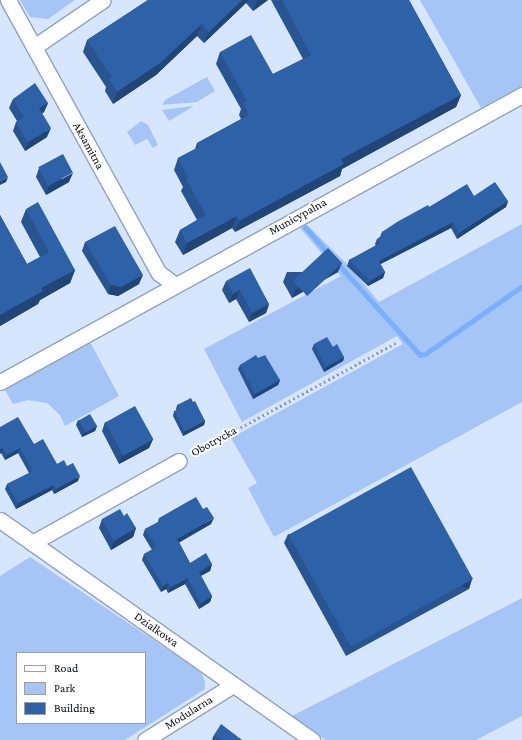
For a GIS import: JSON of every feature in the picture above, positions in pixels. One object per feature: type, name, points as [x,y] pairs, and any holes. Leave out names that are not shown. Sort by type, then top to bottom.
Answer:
[{"type":"street","name":"Aksamitna","points":[[8,0],[158,273],[175,285]]},
{"type":"street","points":[[34,47],[103,0]]},
{"type":"street","name":"Municypalna","points":[[0,382],[522,95]]},
{"type":"street","name":"Obotrycka","points":[[32,543],[179,461]]},
{"type":"street","name":"Działkowa","points":[[0,520],[312,740]]},
{"type":"street","name":"Modularna","points":[[145,740],[233,685]]},
{"type":"path","name":"Obotrycka","points":[[179,461],[397,342]]},
{"type":"green space","points":[[20,0],[75,0],[48,19],[30,17]]},
{"type":"green space","points":[[420,0],[522,0],[522,86],[481,108]]},
{"type":"green space","points":[[207,77],[215,91],[197,102],[162,105],[165,100]]},
{"type":"green space","points":[[194,106],[169,121],[162,110]]},
{"type":"green space","points":[[141,121],[148,125],[158,145],[153,148],[147,139],[135,145],[127,132]]},
{"type":"green space","points":[[522,224],[522,402],[274,537],[248,488],[257,483],[231,438],[403,344],[397,336],[242,422],[204,349],[341,276],[300,228],[307,225],[348,265],[379,302]]},
{"type":"green space","points":[[89,340],[119,396],[65,426],[60,415],[47,403],[28,400],[13,404],[4,388]]},
{"type":"green space","points":[[30,557],[201,672],[205,682],[205,689],[125,740],[0,740],[0,576]]},
{"type":"green space","points":[[522,598],[522,716],[476,740],[326,740],[290,717]]},
{"type":"building","points":[[148,0],[242,0],[209,32],[202,24],[160,63],[117,92],[109,79],[112,77],[87,40]]},
{"type":"building","points":[[282,0],[409,0],[461,95],[341,159],[344,164],[239,221],[237,216],[187,243],[180,230],[206,215],[186,179],[188,177],[178,158],[199,147],[197,143],[249,115],[243,103],[247,101],[220,52],[251,35],[273,74],[311,55]]},
{"type":"building","points":[[35,83],[48,103],[39,108],[51,128],[28,142],[16,122],[24,117],[13,99]]},
{"type":"building","points":[[63,154],[73,173],[48,186],[38,167]]},
{"type":"building","points":[[0,162],[8,177],[0,181]]},
{"type":"building","points":[[495,182],[508,201],[459,233],[453,222],[379,261],[385,272],[370,281],[349,260],[380,243],[377,239],[383,235],[382,232],[397,222],[428,205],[429,207],[467,184],[474,196]]},
{"type":"building","points":[[38,202],[75,270],[41,288],[43,291],[0,315],[0,215],[27,264],[49,252],[26,209]]},
{"type":"building","points":[[115,226],[143,275],[121,287],[111,285],[85,242]]},
{"type":"building","points":[[328,248],[342,263],[307,296],[293,281]]},
{"type":"building","points":[[250,268],[269,304],[252,313],[240,290],[233,294],[226,281]]},
{"type":"building","points":[[327,337],[333,347],[337,344],[344,357],[326,367],[314,344]]},
{"type":"building","points":[[256,355],[258,358],[265,355],[280,380],[255,394],[240,365]]},
{"type":"building","points":[[191,398],[193,402],[195,401],[205,421],[185,431],[174,411],[179,409],[177,405]]},
{"type":"building","points":[[135,406],[153,439],[124,456],[105,422]]},
{"type":"building","points":[[90,414],[97,426],[86,433],[79,420]]},
{"type":"building","points":[[18,417],[34,444],[43,439],[57,464],[64,460],[67,466],[73,463],[80,476],[56,489],[54,485],[18,503],[7,484],[33,471],[20,448],[7,455],[3,448],[0,449],[0,427]]},
{"type":"building","points":[[411,467],[473,579],[351,647],[289,535]]},
{"type":"building","points":[[196,497],[203,509],[207,507],[214,518],[177,539],[190,563],[206,553],[212,564],[199,572],[212,596],[201,603],[188,578],[171,587],[168,583],[163,586],[144,554],[156,547],[145,529],[161,521],[159,518]]},
{"type":"building","points":[[120,509],[124,516],[127,513],[136,528],[114,541],[102,519]]},
{"type":"building","points":[[221,724],[242,740],[221,740],[214,735]]},
{"type":"waterway","points":[[305,227],[329,255]]},
{"type":"waterway","points":[[336,262],[420,355],[425,354],[522,286]]}]
